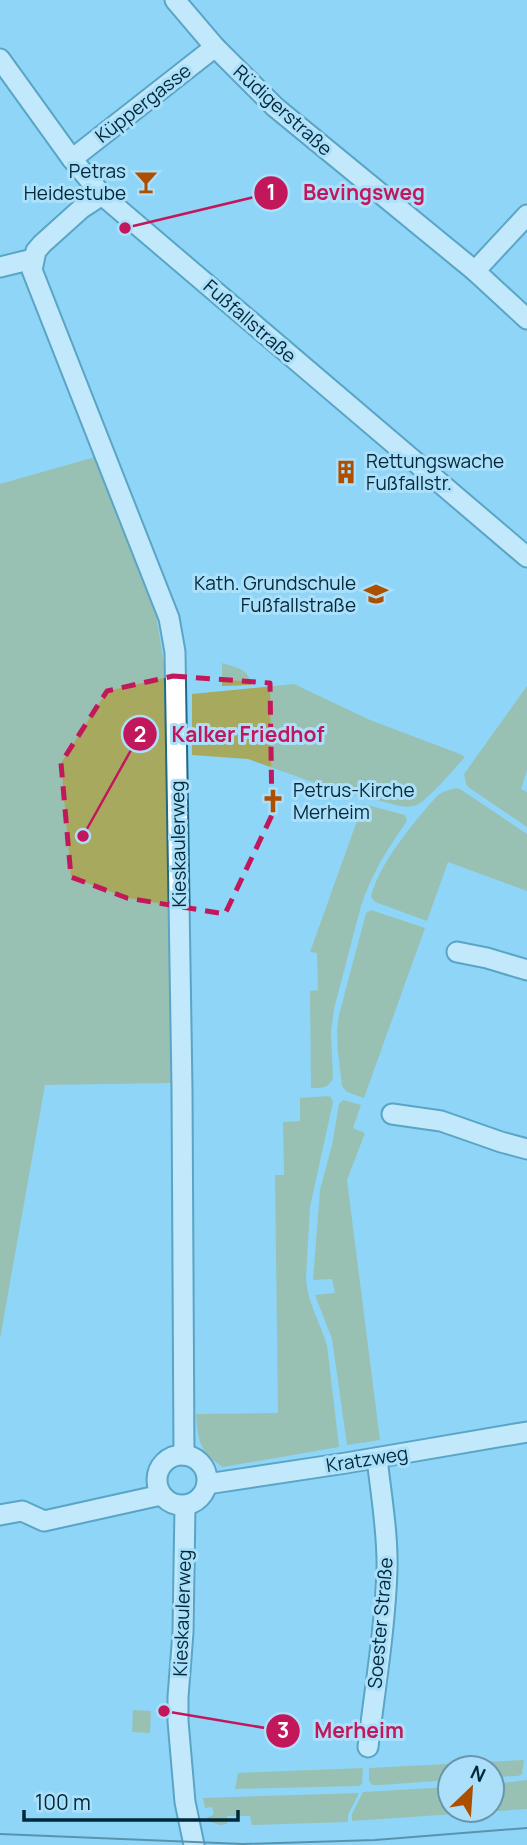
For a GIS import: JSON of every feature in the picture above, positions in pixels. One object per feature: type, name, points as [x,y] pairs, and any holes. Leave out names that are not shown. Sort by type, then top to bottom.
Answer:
[{"type":"street","name":"Rüdigerstraße","points":[[176,0],[215,47],[275,107],[475,271],[527,320]]},
{"type":"street","name":"Küppergasse","points":[[72,159],[215,47]]},
{"type":"street","name":"Fußfallstraße","points":[[0,59],[72,159],[102,195],[527,557]]},
{"type":"street","points":[[0,267],[33,259],[43,244],[82,208],[102,195]]},
{"type":"street","points":[[475,271],[527,215]]},
{"type":"street","name":"Kieskaulerweg","points":[[33,259],[32,270],[41,295],[169,618],[175,652],[182,1089],[184,1455]]},
{"type":"street","points":[[457,952],[527,970]]},
{"type":"street","points":[[392,1114],[441,1121],[527,1149]]},
{"type":"street","name":"Kratzweg","points":[[207,1484],[527,1432]]},
{"type":"street","points":[[184,1455],[192,1457],[204,1468],[207,1484],[204,1493],[197,1500],[185,1506],[176,1505],[160,1494],[158,1472],[163,1463],[184,1455]]},
{"type":"street","name":"Soester Straße","points":[[368,1747],[387,1568],[377,1458]]},
{"type":"street","points":[[0,1515],[22,1511],[44,1521],[160,1494]]},
{"type":"street","name":"Kieskaulerweg","points":[[185,1506],[183,1632],[178,1721],[185,1802],[194,1845]]},
{"type":"highlighted area","points":[[173,676],[270,683],[272,815],[225,914],[127,898],[71,877],[61,763],[107,691]]},
{"type":"green space","points":[[95,457],[156,615],[164,664],[172,1083],[45,1085],[0,1339],[0,484]]},
{"type":"green space","points":[[222,663],[245,672],[251,685],[222,686]]},
{"type":"green space","points":[[294,684],[370,720],[465,757],[422,801],[406,807],[329,788],[248,759],[192,755],[192,694]]},
{"type":"green space","points":[[527,686],[527,770],[521,789],[527,792],[527,827],[468,787],[464,774]]},
{"type":"green space","points":[[456,788],[527,834],[527,891],[448,862],[427,921],[375,902],[371,897],[375,884],[398,843],[438,795]]},
{"type":"green space","points":[[363,804],[405,815],[407,821],[381,862],[361,906],[334,1009],[331,1032],[333,1078],[327,1086],[311,1088],[310,991],[318,990],[317,953],[310,952]]},
{"type":"green space","points":[[371,910],[425,928],[364,1098],[347,1092],[342,1086],[337,1030],[366,913]]},
{"type":"green space","points":[[328,1096],[333,1102],[310,1207],[306,1277],[311,1303],[327,1345],[339,1447],[223,1467],[209,1456],[201,1445],[196,1414],[278,1413],[275,1175],[284,1175],[283,1122],[300,1121],[300,1098]]},
{"type":"green space","points":[[343,1100],[361,1105],[353,1128],[365,1133],[347,1180],[380,1440],[347,1445],[332,1339],[315,1295],[335,1293],[332,1279],[313,1280],[320,1190],[339,1104]]},
{"type":"green space","points":[[133,1710],[151,1711],[150,1733],[132,1732]]},
{"type":"green space","points":[[524,1760],[522,1774],[506,1776],[506,1761]]},
{"type":"green space","points":[[436,1765],[436,1781],[372,1785],[369,1781],[369,1768]]},
{"type":"green space","points":[[363,1768],[362,1784],[359,1786],[235,1789],[238,1773]]},
{"type":"green space","points":[[527,1780],[527,1809],[506,1810],[506,1782]]},
{"type":"green space","points":[[436,1788],[436,1815],[352,1821],[352,1814],[363,1792]]},
{"type":"green space","points":[[359,1793],[348,1815],[348,1822],[252,1825],[250,1816],[227,1816],[227,1824],[220,1825],[208,1821],[207,1818],[214,1814],[212,1807],[205,1808],[203,1798]]},
{"type":"tram line","points":[[0,1834],[243,1844],[375,1840],[527,1828]]},
{"type":"place","name":"Petras Heidestube","points":[[146,182]]},
{"type":"place","name":"Bevingsweg","points":[[125,228]]},
{"type":"place","name":"Rettungswache Fußfallstr.","points":[[346,472]]},
{"type":"place","name":"Kath. Grundschule Fußfallstraße","points":[[376,594]]},
{"type":"place","name":"Petrus-Kirche Merheim","points":[[273,801]]},
{"type":"place","name":"Kalker Friedhof","points":[[83,836]]},
{"type":"place","name":"Merheim","points":[[164,1711]]}]
